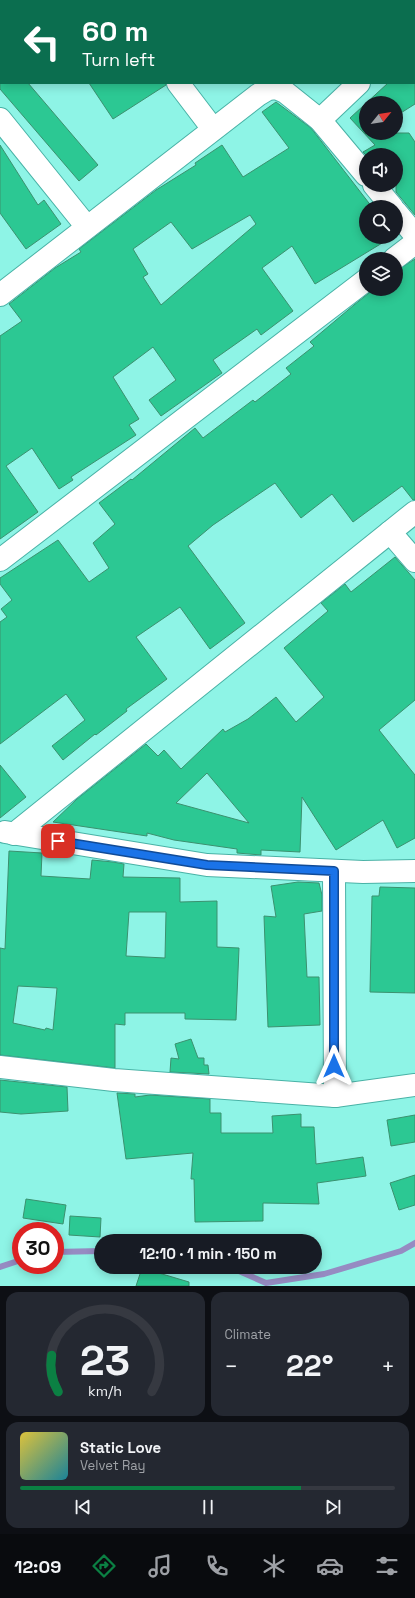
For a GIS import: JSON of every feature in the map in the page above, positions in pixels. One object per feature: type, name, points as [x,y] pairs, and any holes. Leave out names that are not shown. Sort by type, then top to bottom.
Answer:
[{"type":"street","points":[[179,84],[213,129]]},
{"type":"street","points":[[320,120],[358,84]]},
{"type":"street","points":[[0,294],[213,129],[268,89],[276,88],[285,92],[320,120],[359,167]]},
{"type":"street","points":[[0,119],[87,227]]},
{"type":"street","points":[[380,192],[386,200]]},
{"type":"street","points":[[403,220],[415,235]]},
{"type":"street","points":[[403,252],[415,243]]},
{"type":"street","points":[[0,560],[359,285]]},
{"type":"street","points":[[7,833],[415,512]]},
{"type":"street","points":[[390,532],[415,561]]},
{"type":"street","points":[[7,833],[207,865],[334,871],[415,871]]},
{"type":"street","points":[[334,871],[335,1096]]},
{"type":"street","points":[[0,1067],[114,1080],[335,1096],[415,1086]]},
{"type":"building","points":[[0,84],[29,84],[98,165],[79,181],[0,89]]},
{"type":"building","points":[[90,84],[166,84],[166,85],[113,119]]},
{"type":"building","points":[[387,84],[415,84],[415,104],[403,112],[403,96],[374,96]]},
{"type":"building","points":[[276,102],[311,128],[367,200],[359,200],[359,244],[381,244],[367,252],[359,252],[359,257],[315,284],[292,246],[262,268],[293,311],[261,335],[257,329],[213,360],[222,373],[161,416],[149,400],[176,380],[153,347],[113,377],[139,419],[129,425],[136,435],[71,477],[73,480],[59,489],[32,448],[6,466],[38,512],[0,539],[0,336],[22,321],[9,304],[55,268],[81,252],[79,249],[156,190],[196,165],[195,163],[222,145],[243,177],[289,148],[262,112]],"holes":[[[250,215],[256,224],[161,305],[143,277],[148,274],[133,249],[171,222],[192,249]]]},
{"type":"building","points":[[359,110],[359,128],[350,118]]},
{"type":"building","points":[[403,133],[409,133],[415,142],[415,215],[396,192],[403,192],[403,148],[370,148],[375,145],[370,140],[403,140]]},
{"type":"building","points":[[0,145],[38,205],[44,200],[61,224],[26,249],[0,213]]},
{"type":"building","points":[[415,259],[415,500],[413,500],[402,486],[353,522],[332,494],[301,518],[275,483],[213,525],[188,546],[245,623],[210,649],[180,607],[136,637],[167,679],[126,709],[127,711],[96,735],[95,734],[63,760],[52,746],[85,720],[66,694],[0,744],[0,622],[7,617],[1,609],[12,600],[0,584],[0,578],[58,540],[89,582],[109,568],[93,543],[115,524],[99,503],[131,479],[132,480],[195,428],[203,438],[253,400],[255,402],[291,374],[286,368],[314,346],[310,342],[365,296],[403,296],[403,267]]},
{"type":"building","points":[[395,557],[415,580],[415,700],[379,730],[415,775],[415,838],[397,848],[383,820],[336,850],[302,797],[300,852],[261,850],[261,855],[237,853],[237,849],[174,840],[147,833],[147,836],[53,822],[77,799],[146,744],[158,756],[164,750],[181,769],[223,729],[225,732],[248,719],[276,697],[296,722],[324,697],[284,648],[328,611],[321,603],[345,584],[351,592]],"holes":[[[207,773],[249,823],[176,803]]]},
{"type":"building","points":[[0,765],[26,797],[0,818]]},
{"type":"building","points":[[9,851],[42,853],[41,876],[90,879],[92,860],[124,864],[123,877],[180,878],[180,902],[217,901],[217,947],[239,948],[236,1020],[185,1019],[185,1013],[125,1013],[125,1025],[115,1024],[115,1068],[0,1055],[0,948],[5,949]],"holes":[[[129,912],[166,912],[165,958],[126,956]],[[18,986],[57,988],[53,1030],[46,1028],[45,1030],[13,1023]]]},
{"type":"building","points":[[298,882],[319,883],[322,895],[322,911],[304,914],[307,977],[319,977],[320,1025],[268,1027],[264,916],[276,917],[271,886]]},
{"type":"building","points":[[380,887],[415,888],[415,993],[370,992],[372,896],[379,896]]},
{"type":"building","points":[[191,1039],[198,1058],[204,1058],[204,1065],[208,1065],[209,1074],[170,1072],[171,1058],[179,1059],[175,1044]]},
{"type":"building","points":[[0,1080],[67,1087],[68,1111],[21,1114],[0,1112]]},
{"type":"building","points":[[117,1093],[135,1094],[135,1097],[150,1095],[210,1099],[210,1113],[221,1113],[221,1133],[273,1133],[272,1116],[301,1114],[301,1127],[314,1127],[316,1164],[363,1157],[366,1176],[317,1183],[319,1204],[263,1203],[263,1221],[195,1222],[194,1179],[191,1179],[193,1153],[126,1159]]},
{"type":"building","points":[[415,1115],[415,1142],[391,1146],[387,1120]]},
{"type":"building","points":[[415,1175],[415,1205],[399,1210],[390,1183]]},
{"type":"building","points":[[26,1199],[66,1205],[63,1222],[50,1222],[23,1218]]},
{"type":"building","points":[[70,1216],[101,1218],[100,1234],[94,1234],[94,1237],[69,1235]]},
{"type":"building","points":[[140,1274],[162,1274],[189,1282],[189,1286],[136,1286]]},
{"type":"waterway","points":[[246,1274],[266,1283],[324,1274],[401,1251],[415,1243]]},
{"type":"waterway","points":[[64,1252],[94,1251]]},
{"type":"waterway","points":[[0,1267],[12,1263]]},
{"type":"route","points":[[58,841],[207,865],[334,871],[334,1066]]}]
